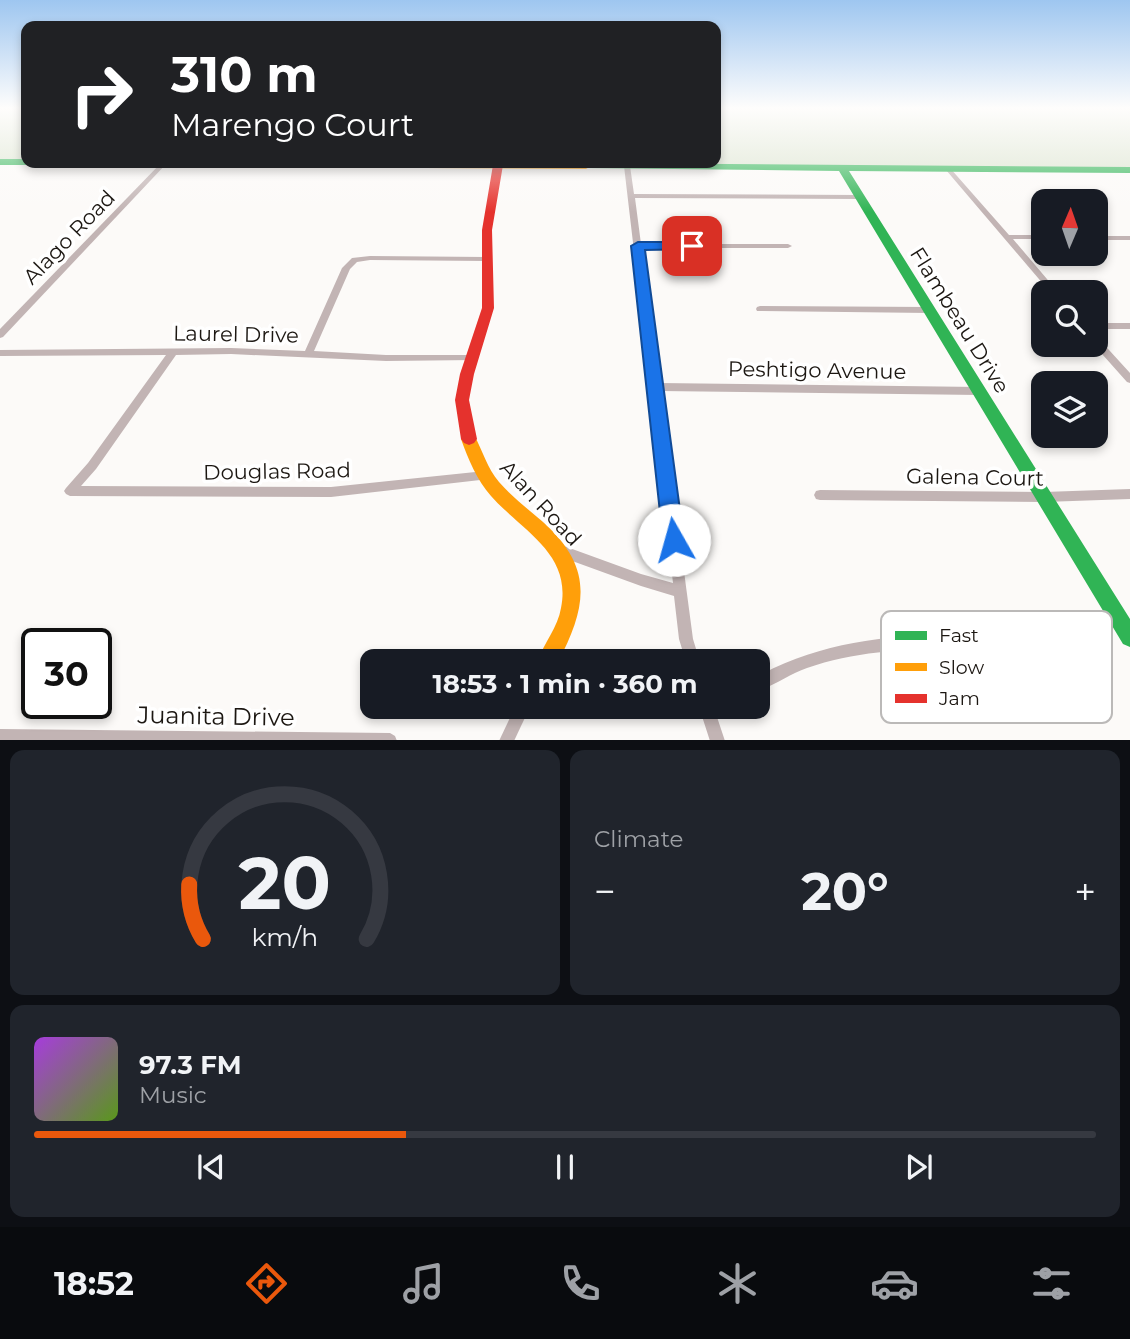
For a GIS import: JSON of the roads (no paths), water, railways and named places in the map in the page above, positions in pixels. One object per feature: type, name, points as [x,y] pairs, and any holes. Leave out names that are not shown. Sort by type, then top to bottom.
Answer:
[{"type":"street","points":[[0,162],[21,162]]},
{"type":"street","points":[[721,167],[1130,170]]},
{"type":"street","name":"Alago Road","points":[[0,335],[159,168]]},
{"type":"street","name":"Alan Road","points":[[497,168],[486,231],[489,287],[486,316],[463,383],[463,415],[469,439],[485,476],[511,506],[564,552],[574,580],[573,600],[554,649]]},
{"type":"street","points":[[627,168],[680,591],[691,649]]},
{"type":"street","name":"Flambeau Drive","points":[[842,168],[1130,637]]},
{"type":"street","points":[[948,169],[1044,280]]},
{"type":"street","points":[[632,195],[860,197]]},
{"type":"street","points":[[1007,237],[1031,237]]},
{"type":"street","points":[[1108,238],[1130,238]]},
{"type":"street","points":[[638,246],[788,246]]},
{"type":"street","points":[[309,353],[346,268],[355,260],[486,259]]},
{"type":"street","points":[[760,309],[929,310]]},
{"type":"street","points":[[1108,326],[1130,326]]},
{"type":"street","name":"Laurel Drive","points":[[0,353],[174,351],[309,353],[371,358],[471,358]]},
{"type":"street","name":"Douglas Road","points":[[174,351],[92,466],[70,491],[331,492],[485,476]]},
{"type":"street","points":[[1108,354],[1130,379]]},
{"type":"street","name":"Peshtigo Avenue","points":[[656,387],[979,391]]},
{"type":"street","name":"Galena Court","points":[[820,495],[1044,497],[1130,494]]},
{"type":"street","points":[[564,552],[680,591]]},
{"type":"street","points":[[770,678],[813,658],[857,647],[881,645]]},
{"type":"street","points":[[506,740],[517,719]]},
{"type":"street","points":[[713,719],[718,740]]},
{"type":"street","name":"Juanita Drive","points":[[0,737],[390,740]]}]
